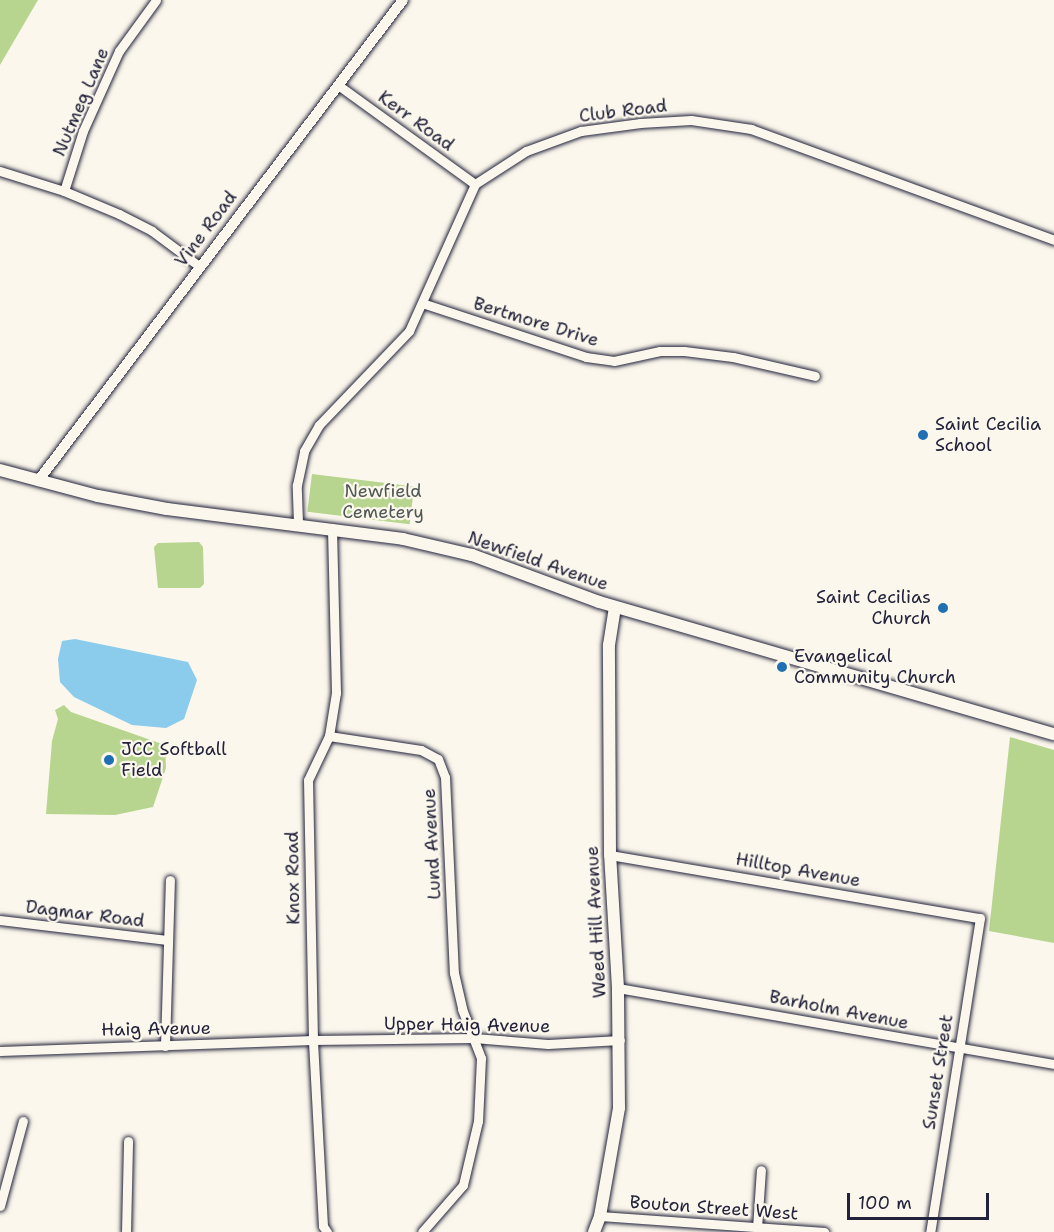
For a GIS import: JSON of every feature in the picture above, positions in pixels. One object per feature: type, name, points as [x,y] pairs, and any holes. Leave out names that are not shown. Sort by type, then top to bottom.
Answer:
[{"type":"main road","name":"Newfield Avenue","points":[[0,470],[38,481],[167,509],[332,528],[403,539],[471,555],[615,607],[1054,734]]},
{"type":"main road","name":"Weed Hill Avenue","points":[[594,1232],[600,1216],[619,1108],[620,1040],[610,855],[609,645],[615,607]]},
{"type":"street","name":"Nutmeg Lane","points":[[64,191],[83,131],[118,51],[156,0]]},
{"type":"street","name":"Vine Road","points":[[38,481],[403,0]]},
{"type":"street","name":"Kerr Road","points":[[338,85],[475,184]]},
{"type":"street","name":"Club Road","points":[[475,184],[526,151],[581,131],[691,120],[751,129],[1054,240]]},
{"type":"street","points":[[0,171],[64,191],[152,231],[199,266]]},
{"type":"street","points":[[298,524],[297,485],[304,451],[319,425],[409,332],[425,304],[446,244],[475,184]]},
{"type":"street","name":"Bertmore Drive","points":[[425,304],[586,357],[615,361],[660,351],[684,351],[732,357],[815,376]]},
{"type":"street","name":"Knox Road","points":[[327,1232],[323,1226],[313,1040],[308,780],[329,736],[336,693],[332,528]]},
{"type":"street","name":"Lund Avenue","points":[[329,736],[421,750],[438,759],[445,777],[454,973],[462,1009],[474,1038]]},
{"type":"street","name":"Hilltop Avenue","points":[[610,855],[980,918]]},
{"type":"street","points":[[165,1046],[170,880]]},
{"type":"street","name":"Sunset Street","points":[[930,1232],[957,1049],[980,918]]},
{"type":"street","name":"Dagmar Road","points":[[0,920],[167,940]]},
{"type":"street","name":"Barholm Avenue","points":[[618,988],[957,1049],[1054,1064]]},
{"type":"street","points":[[422,1232],[463,1185],[478,1121],[481,1058],[474,1038]]},
{"type":"street","name":"Upper Haig Avenue","points":[[313,1040],[474,1038],[548,1044],[620,1040]]},
{"type":"street","name":"Haig Avenue","points":[[0,1051],[313,1040]]},
{"type":"street","points":[[0,1206],[23,1121]]},
{"type":"street","points":[[126,1232],[128,1141]]},
{"type":"street","points":[[757,1228],[761,1170]]},
{"type":"street","name":"Bouton Street West","points":[[600,1216],[822,1232]]},
{"type":"green space","points":[[0,0],[38,0],[0,65]]},
{"type":"green space","name":"Newfield Cemetery","points":[[312,474],[414,487],[410,524],[307,512]]},
{"type":"green space","points":[[199,542],[203,547],[204,584],[200,588],[158,588],[154,547],[158,543]]},
{"type":"green space","name":"JCC Softball Field","points":[[64,705],[71,712],[165,745],[166,768],[153,807],[115,815],[46,814],[52,741],[58,719],[55,710]]},
{"type":"green space","points":[[1010,737],[1054,750],[1054,943],[989,931]]},
{"type":"water","points":[[75,639],[188,662],[197,680],[184,719],[166,728],[132,725],[74,697],[60,682],[58,659],[62,641]]},
{"type":"place","name":"Saint Cecilia School","points":[[923,435]]},
{"type":"place","name":"Saint Cecilias Church","points":[[943,608]]},
{"type":"place","name":"Evangelical Community Church","points":[[782,667]]},
{"type":"place","name":"JCC Softball Field","points":[[109,760]]}]
